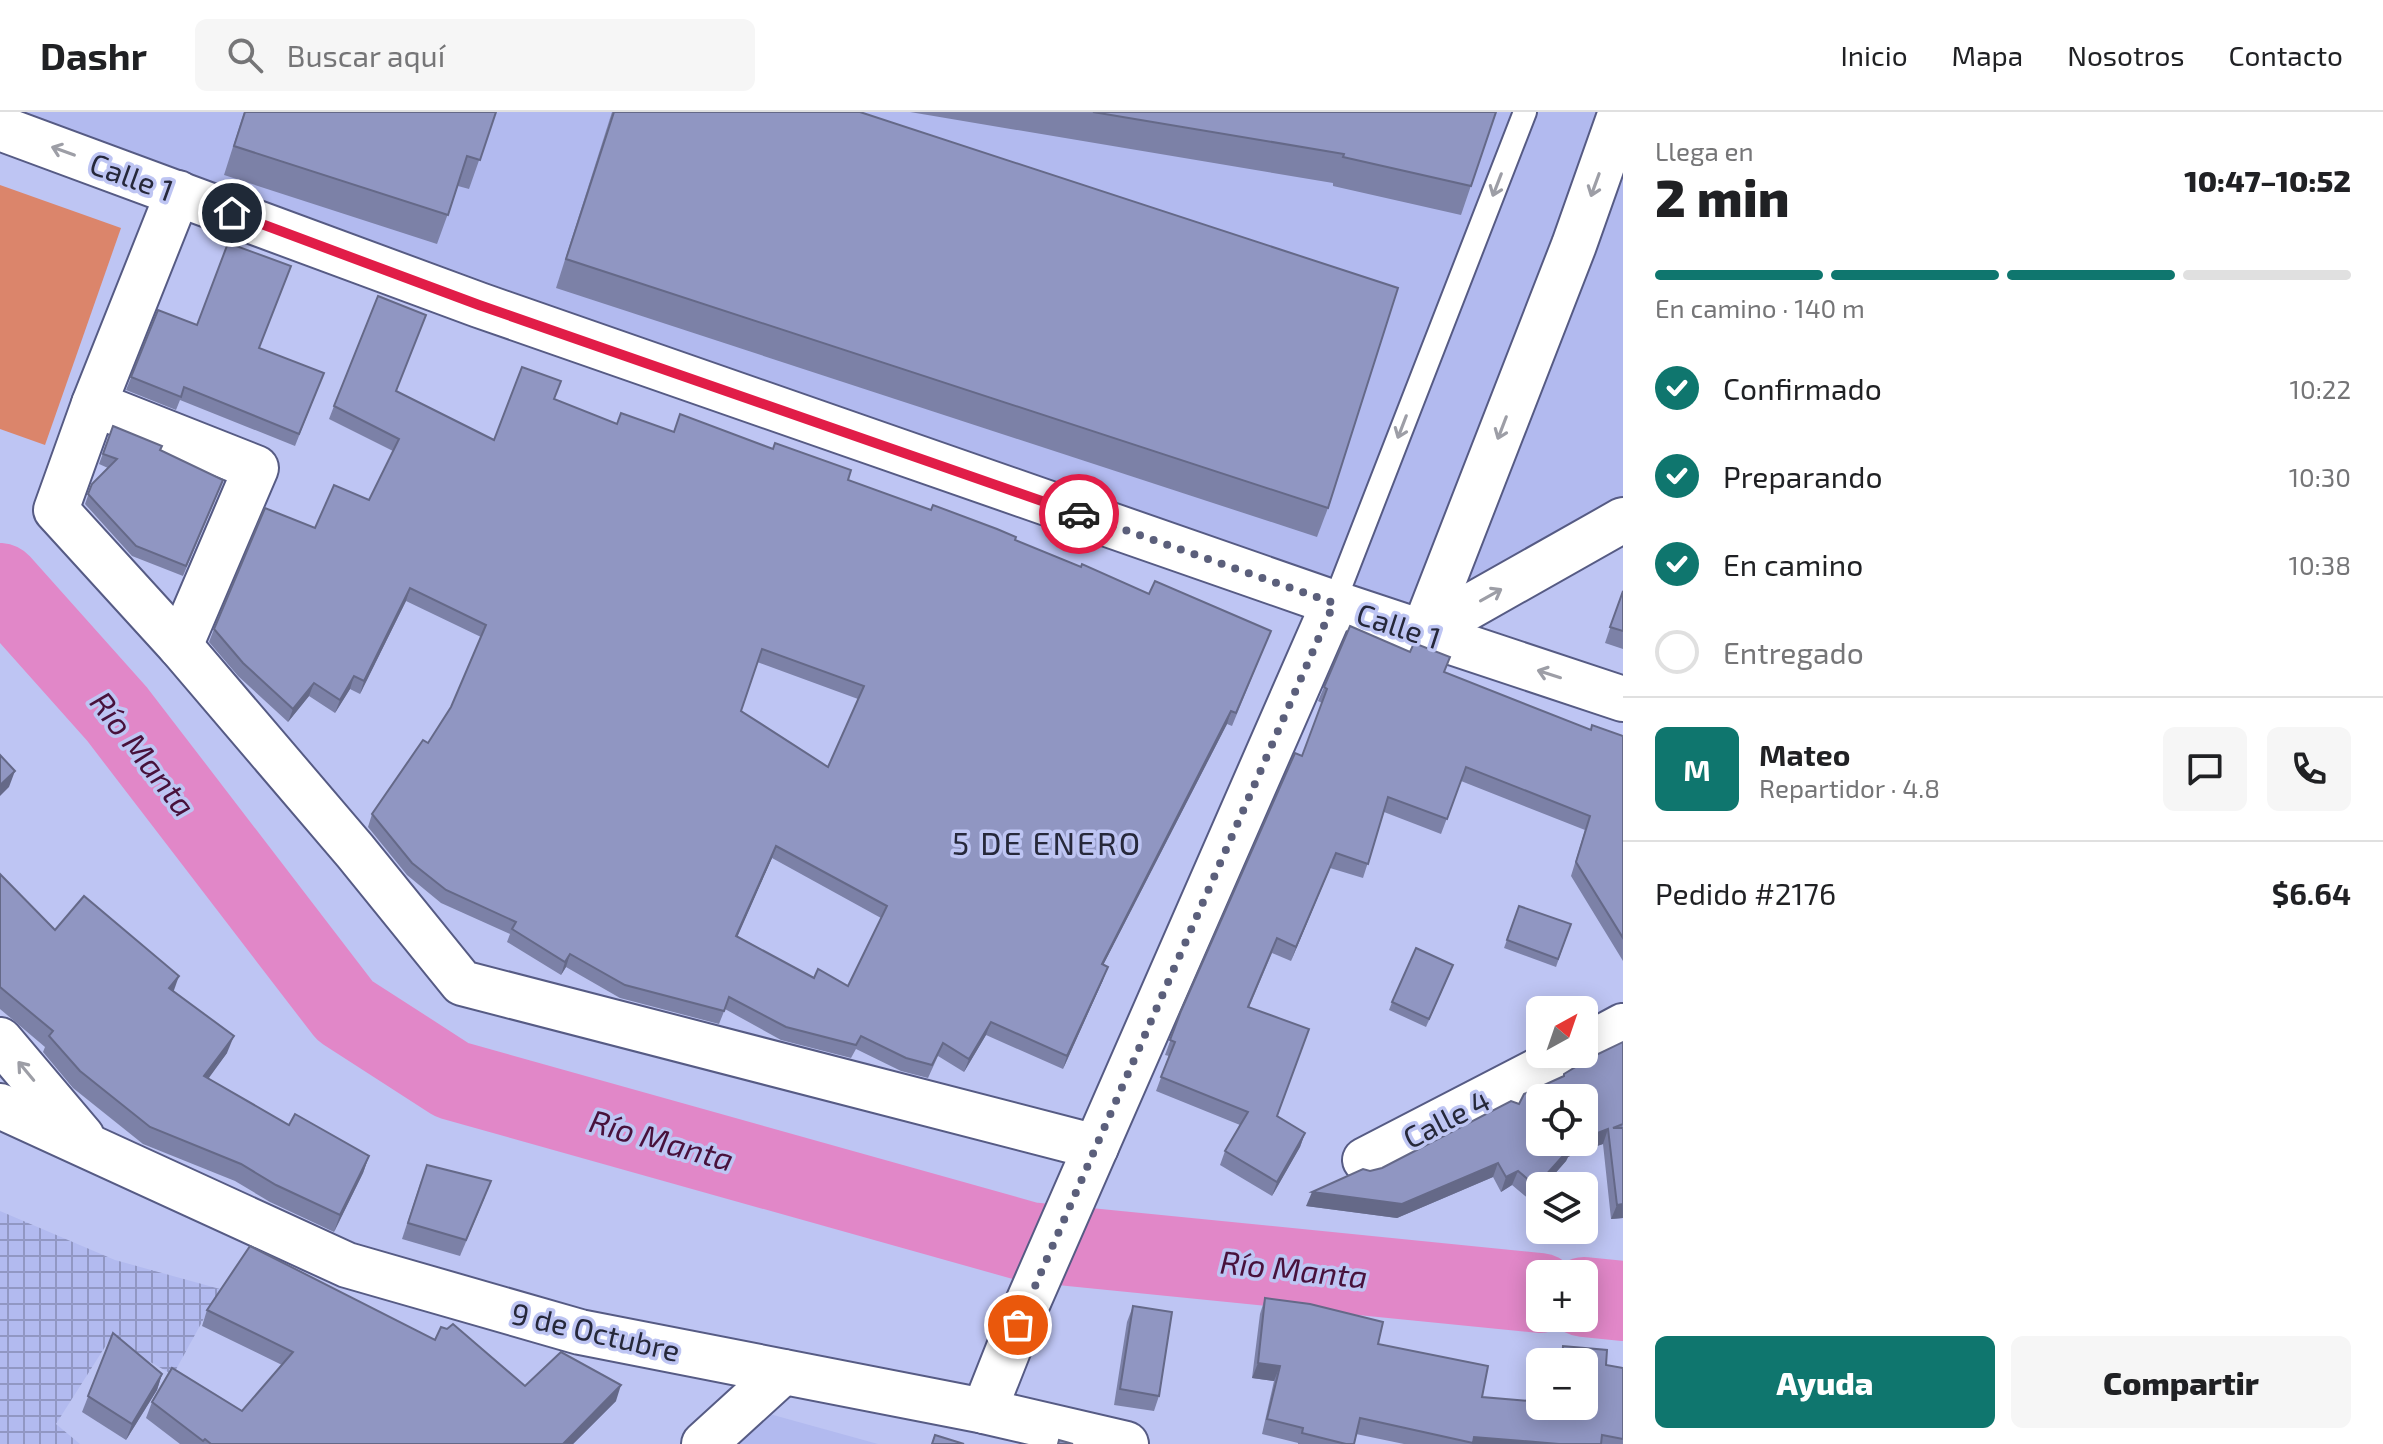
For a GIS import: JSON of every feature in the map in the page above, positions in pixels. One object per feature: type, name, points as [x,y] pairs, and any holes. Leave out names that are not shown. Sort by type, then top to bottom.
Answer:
[{"type":"street","points":[[1423,633],[1574,245],[1621,112]]},
{"type":"street","name":"Calle 1","points":[[0,128],[479,305],[1334,603],[1623,699]]},
{"type":"street","points":[[178,193],[94,404],[56,510],[180,646],[355,851],[462,983],[1088,1165]]},
{"type":"street","points":[[94,404],[256,468],[180,646]]},
{"type":"street","points":[[1423,633],[1623,520]]},
{"type":"street","points":[[984,1411],[1018,1325],[1334,603]]},
{"type":"street","points":[[1598,1039],[1623,1026]]},
{"type":"street","name":"9 de Octubre","points":[[0,1040],[89,1145]]},
{"type":"street","name":"Calle 4","points":[[1365,1160],[1543,1068]]},
{"type":"street","name":"9 de Octubre","points":[[0,1106],[347,1265],[580,1332],[984,1411],[1029,1434],[1126,1444]]},
{"type":"street","points":[[704,1444],[783,1372]]},
{"type":"lane","points":[[1334,603],[1525,112]]},
{"type":"shaded area","points":[[24,112],[1623,112],[1623,537],[1450,636]]},
{"type":"shaded area","points":[[0,185],[121,228],[45,445],[0,429]]},
{"type":"shaded area","points":[[0,1211],[115,1260],[220,1289],[173,1375],[110,1339],[56,1424],[80,1444],[0,1444]]},
{"type":"shaded area","points":[[766,1413],[878,1444],[732,1444]]},
{"type":"building","points":[[245,112],[496,112],[480,160],[467,156],[448,215],[234,146]]},
{"type":"building","points":[[614,112],[860,112],[1398,288],[1328,508],[566,259]]},
{"type":"building","points":[[1093,112],[1496,112],[1471,186],[1343,157],[1344,154]]},
{"type":"building","points":[[228,243],[291,266],[259,348],[324,373],[299,434],[184,387],[181,397],[131,377],[158,310],[197,325]]},
{"type":"building","points":[[378,296],[426,315],[396,391],[494,440],[522,367],[561,381],[554,399],[617,424],[621,413],[674,432],[680,414],[773,449],[775,443],[851,470],[848,480],[931,510],[933,505],[997,529],[1016,537],[1015,540],[1081,567],[1082,564],[1149,594],[1155,581],[1271,631],[1236,713],[1231,711],[1102,964],[1108,967],[1067,1056],[991,1022],[969,1059],[943,1043],[932,1065],[906,1058],[861,1036],[856,1045],[786,1027],[729,997],[724,1011],[625,985],[570,954],[565,962],[512,929],[516,922],[446,890],[412,863],[372,814],[423,740],[428,743],[451,707],[486,625],[410,588],[364,681],[354,676],[340,700],[314,683],[293,709],[243,663],[214,629],[265,508],[315,528],[334,485],[369,500],[399,439],[334,406]],"holes":[[[762,649],[864,686],[828,767],[741,711]],[[776,846],[887,906],[848,986],[818,969],[814,978],[736,936]]]},
{"type":"building","points":[[113,426],[162,446],[160,450],[223,480],[186,566],[136,546],[88,494],[92,484],[117,459],[103,454]]},
{"type":"building","points":[[1623,591],[1623,631],[1610,627]]},
{"type":"building","points":[[1350,626],[1410,652],[1414,643],[1450,657],[1444,672],[1591,730],[1592,725],[1623,736],[1623,938],[1576,862],[1590,816],[1466,767],[1447,819],[1388,797],[1368,864],[1336,853],[1296,947],[1277,938],[1248,1007],[1309,1029],[1277,1116],[1305,1133],[1277,1182],[1225,1151],[1248,1112],[1161,1077],[1175,1042],[1170,1040],[1181,1011],[1295,753],[1302,756],[1327,689],[1324,687]]},
{"type":"building","points":[[0,755],[15,771],[0,785]]},
{"type":"building","points":[[0,874],[55,930],[84,896],[179,976],[169,988],[234,1036],[204,1076],[289,1125],[295,1114],[369,1156],[340,1215],[276,1185],[241,1164],[150,1127],[80,1071],[49,1036],[53,1031],[0,987]]},
{"type":"building","points":[[1519,906],[1571,924],[1558,959],[1507,940]]},
{"type":"building","points":[[1416,948],[1453,965],[1429,1019],[1392,1002]]},
{"type":"building","points":[[1623,1042],[1623,1124],[1613,1128],[1623,1128],[1623,1204],[1617,1205],[1608,1129],[1598,1133],[1598,1084],[1546,1084],[1574,1068],[1598,1068],[1598,1054]]},
{"type":"building","points":[[1524,1094],[1526,1156],[1563,1156],[1549,1172],[1526,1172],[1526,1178],[1518,1171],[1506,1177],[1498,1163],[1402,1204],[1312,1192],[1363,1169],[1382,1168],[1511,1101],[1519,1104]]},
{"type":"building","points":[[427,1165],[491,1181],[466,1240],[408,1223]]},
{"type":"building","points":[[250,1246],[435,1340],[441,1327],[447,1329],[453,1324],[525,1386],[561,1352],[621,1385],[563,1444],[211,1444],[152,1402],[172,1368],[242,1411],[293,1352],[207,1310]]},
{"type":"building","points":[[1265,1298],[1310,1304],[1383,1322],[1378,1344],[1488,1366],[1482,1397],[1526,1401],[1526,1420],[1598,1420],[1598,1349],[1607,1350],[1606,1365],[1623,1368],[1623,1439],[1602,1435],[1601,1444],[1559,1444],[1474,1437],[1473,1443],[1360,1418],[1354,1444],[1346,1444],[1302,1433],[1303,1428],[1267,1419],[1280,1366],[1258,1363]]},
{"type":"building","points":[[1133,1306],[1172,1312],[1159,1396],[1120,1389]]},
{"type":"building","points":[[113,1333],[162,1374],[132,1424],[88,1396]]},
{"type":"building","points":[[935,1435],[964,1444],[932,1444]]},
{"type":"waterway","name":"Río Manta","points":[[0,583],[117,714],[345,1011],[452,1080],[1029,1242],[1526,1292]]},
{"type":"waterway","name":"Río Manta","points":[[1598,1298],[1623,1301]]},
{"type":"way so far","points":[[1018,1325],[1334,603],[1079,514]]},
{"type":"district","name":"5 DE ENERO","points":[[1047,842]]},
{"type":"route","points":[[232,213],[479,305],[1079,514]]}]
